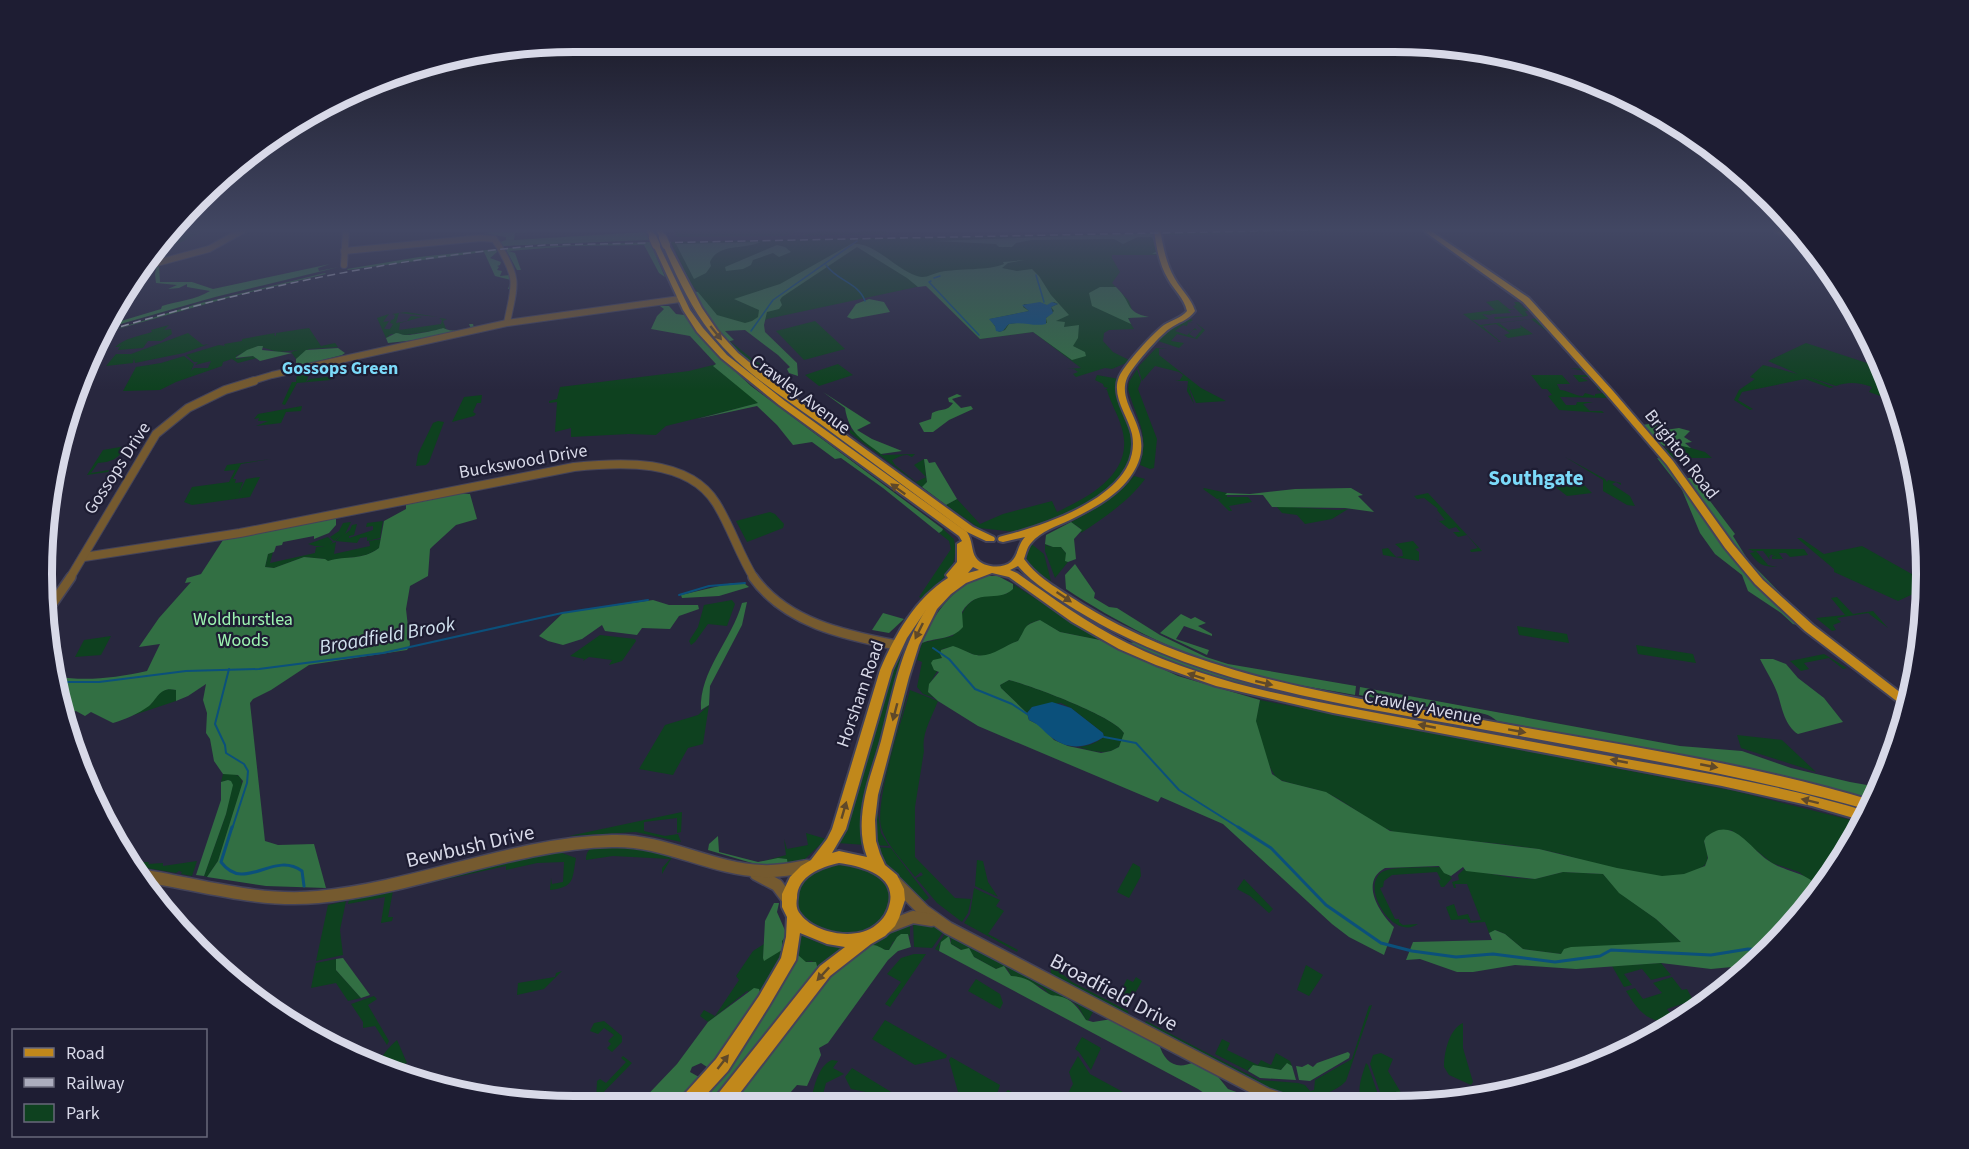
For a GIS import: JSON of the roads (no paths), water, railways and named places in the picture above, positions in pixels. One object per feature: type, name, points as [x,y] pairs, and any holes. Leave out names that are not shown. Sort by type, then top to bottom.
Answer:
[{"type":"main road","name":"Crawley Avenue","points":[[676,283],[700,331],[752,380],[966,537],[971,556]]},
{"type":"main road","points":[[679,283],[682,295]]},
{"type":"main road","points":[[1044,528],[1027,540],[1020,556],[1010,567],[995,570],[981,567],[971,556],[975,544],[990,539],[1022,536],[1044,528],[1095,502],[1124,479],[1135,457],[1137,443],[1136,430],[1122,393],[1124,377],[1161,332],[1190,314],[1189,304],[1175,283]]},
{"type":"main road","name":"Brighton Road","points":[[1501,283],[1526,300],[1610,393],[1670,463],[1729,546],[1759,582],[1809,628],[1901,699]]},
{"type":"main road","name":"Crawley Avenue","points":[[682,295],[724,343],[762,377],[969,529],[990,539]]},
{"type":"main road","points":[[938,590],[960,566],[963,558],[961,541],[945,523]]},
{"type":"main road","points":[[1003,539],[1014,543],[1020,556]]},
{"type":"main road","name":"Horsham Road","points":[[813,863],[832,843],[839,829],[883,679],[897,645],[917,615],[938,590],[964,572],[971,556]]},
{"type":"main road","name":"Crawley Avenue","points":[[1020,556],[1025,568],[1046,585],[1117,630],[1168,654],[1226,674],[1336,698],[1762,777],[1864,804]]},
{"type":"main road","name":"Crawley Avenue","points":[[995,570],[1013,575],[1076,619],[1123,646],[1216,682],[1333,709],[1722,781],[1858,814]]},
{"type":"main road","name":"Horsham Road","points":[[879,867],[870,846],[869,813],[913,644],[929,613],[950,590],[970,576],[995,570]]},
{"type":"main road","points":[[727,1096],[825,971],[875,934],[891,920],[897,908],[898,896],[895,883],[879,867],[860,860],[839,856],[813,863],[792,885],[789,910],[794,920],[810,932],[842,940],[875,934]]},
{"type":"main road","points":[[694,1096],[722,1065],[781,972],[791,949],[794,920]]},
{"type":"street","points":[[507,323],[514,283]]},
{"type":"street","points":[[623,306],[682,295]]},
{"type":"street","name":"Gossops Drive","points":[[54,601],[84,557],[86,548],[156,434],[193,405],[225,390],[266,376],[507,323],[682,295]]},
{"type":"street","name":"Buckswood Drive","points":[[84,557],[240,533],[574,467],[603,464],[638,465],[678,474],[707,492],[719,509],[752,576],[766,593],[784,608],[834,631],[897,645]]},
{"type":"street","name":"Bewbush Drive","points":[[148,876],[264,897],[317,898],[565,845],[616,840],[659,845],[750,871],[780,873],[813,863]]},
{"type":"street","points":[[750,871],[777,885],[789,901]]},
{"type":"street","name":"Broadfield Drive","points":[[895,883],[924,911],[943,925]]},
{"type":"street","name":"Broadfield Drive","points":[[875,934],[896,922],[913,917],[923,917],[943,925],[1271,1096]]},
{"type":"water","points":[[1040,302],[1047,305],[1052,302],[1058,304],[1051,307],[1053,313],[1046,318],[1046,324],[1009,324],[999,332],[989,319],[1029,311],[1022,305]]},
{"type":"water","points":[[1052,702],[1071,708],[1103,733],[1104,737],[1084,746],[1071,746],[1051,737],[1029,720],[1027,713],[1032,707]]},
{"type":"waterway","points":[[751,331],[773,300],[798,283]]},
{"type":"waterway","points":[[848,283],[858,290],[865,301]]},
{"type":"waterway","points":[[930,283],[979,335]]},
{"type":"waterway","points":[[1038,283],[1044,302]]},
{"type":"waterway","points":[[679,595],[709,586],[745,583]]},
{"type":"waterway","name":"Broadfield Brook","points":[[229,670],[259,669],[383,653],[562,613],[648,600]]},
{"type":"waterway","points":[[933,648],[949,659],[975,689],[1012,704],[1027,714]]},
{"type":"waterway","name":"Broadfield Brook","points":[[64,682],[99,682],[186,671],[229,670]]},
{"type":"waterway","points":[[229,670],[215,724],[225,745],[226,753],[244,764],[248,771],[247,783],[232,829]]},
{"type":"waterway","name":"Broadfield Brook","points":[[1104,737],[1136,743],[1179,790],[1241,829]]},
{"type":"waterway","points":[[232,827],[221,862],[230,871],[240,874],[280,865],[291,866],[302,871],[304,886]]},
{"type":"waterway","name":"Broadfield Brook","points":[[1238,827],[1271,848],[1326,905],[1381,943],[1412,951],[1456,957],[1493,954],[1555,962],[1600,956],[1611,950],[1711,955],[1758,950]]},
{"type":"railway","points":[[114,329],[217,300],[295,283]]},
{"type":"district","name":"Gossops Green","points":[[340,368]]},
{"type":"district","name":"Southgate","points":[[1536,478]]},
{"type":"park label","name":"Woldhurstlea Woods","points":[[243,629]]}]
